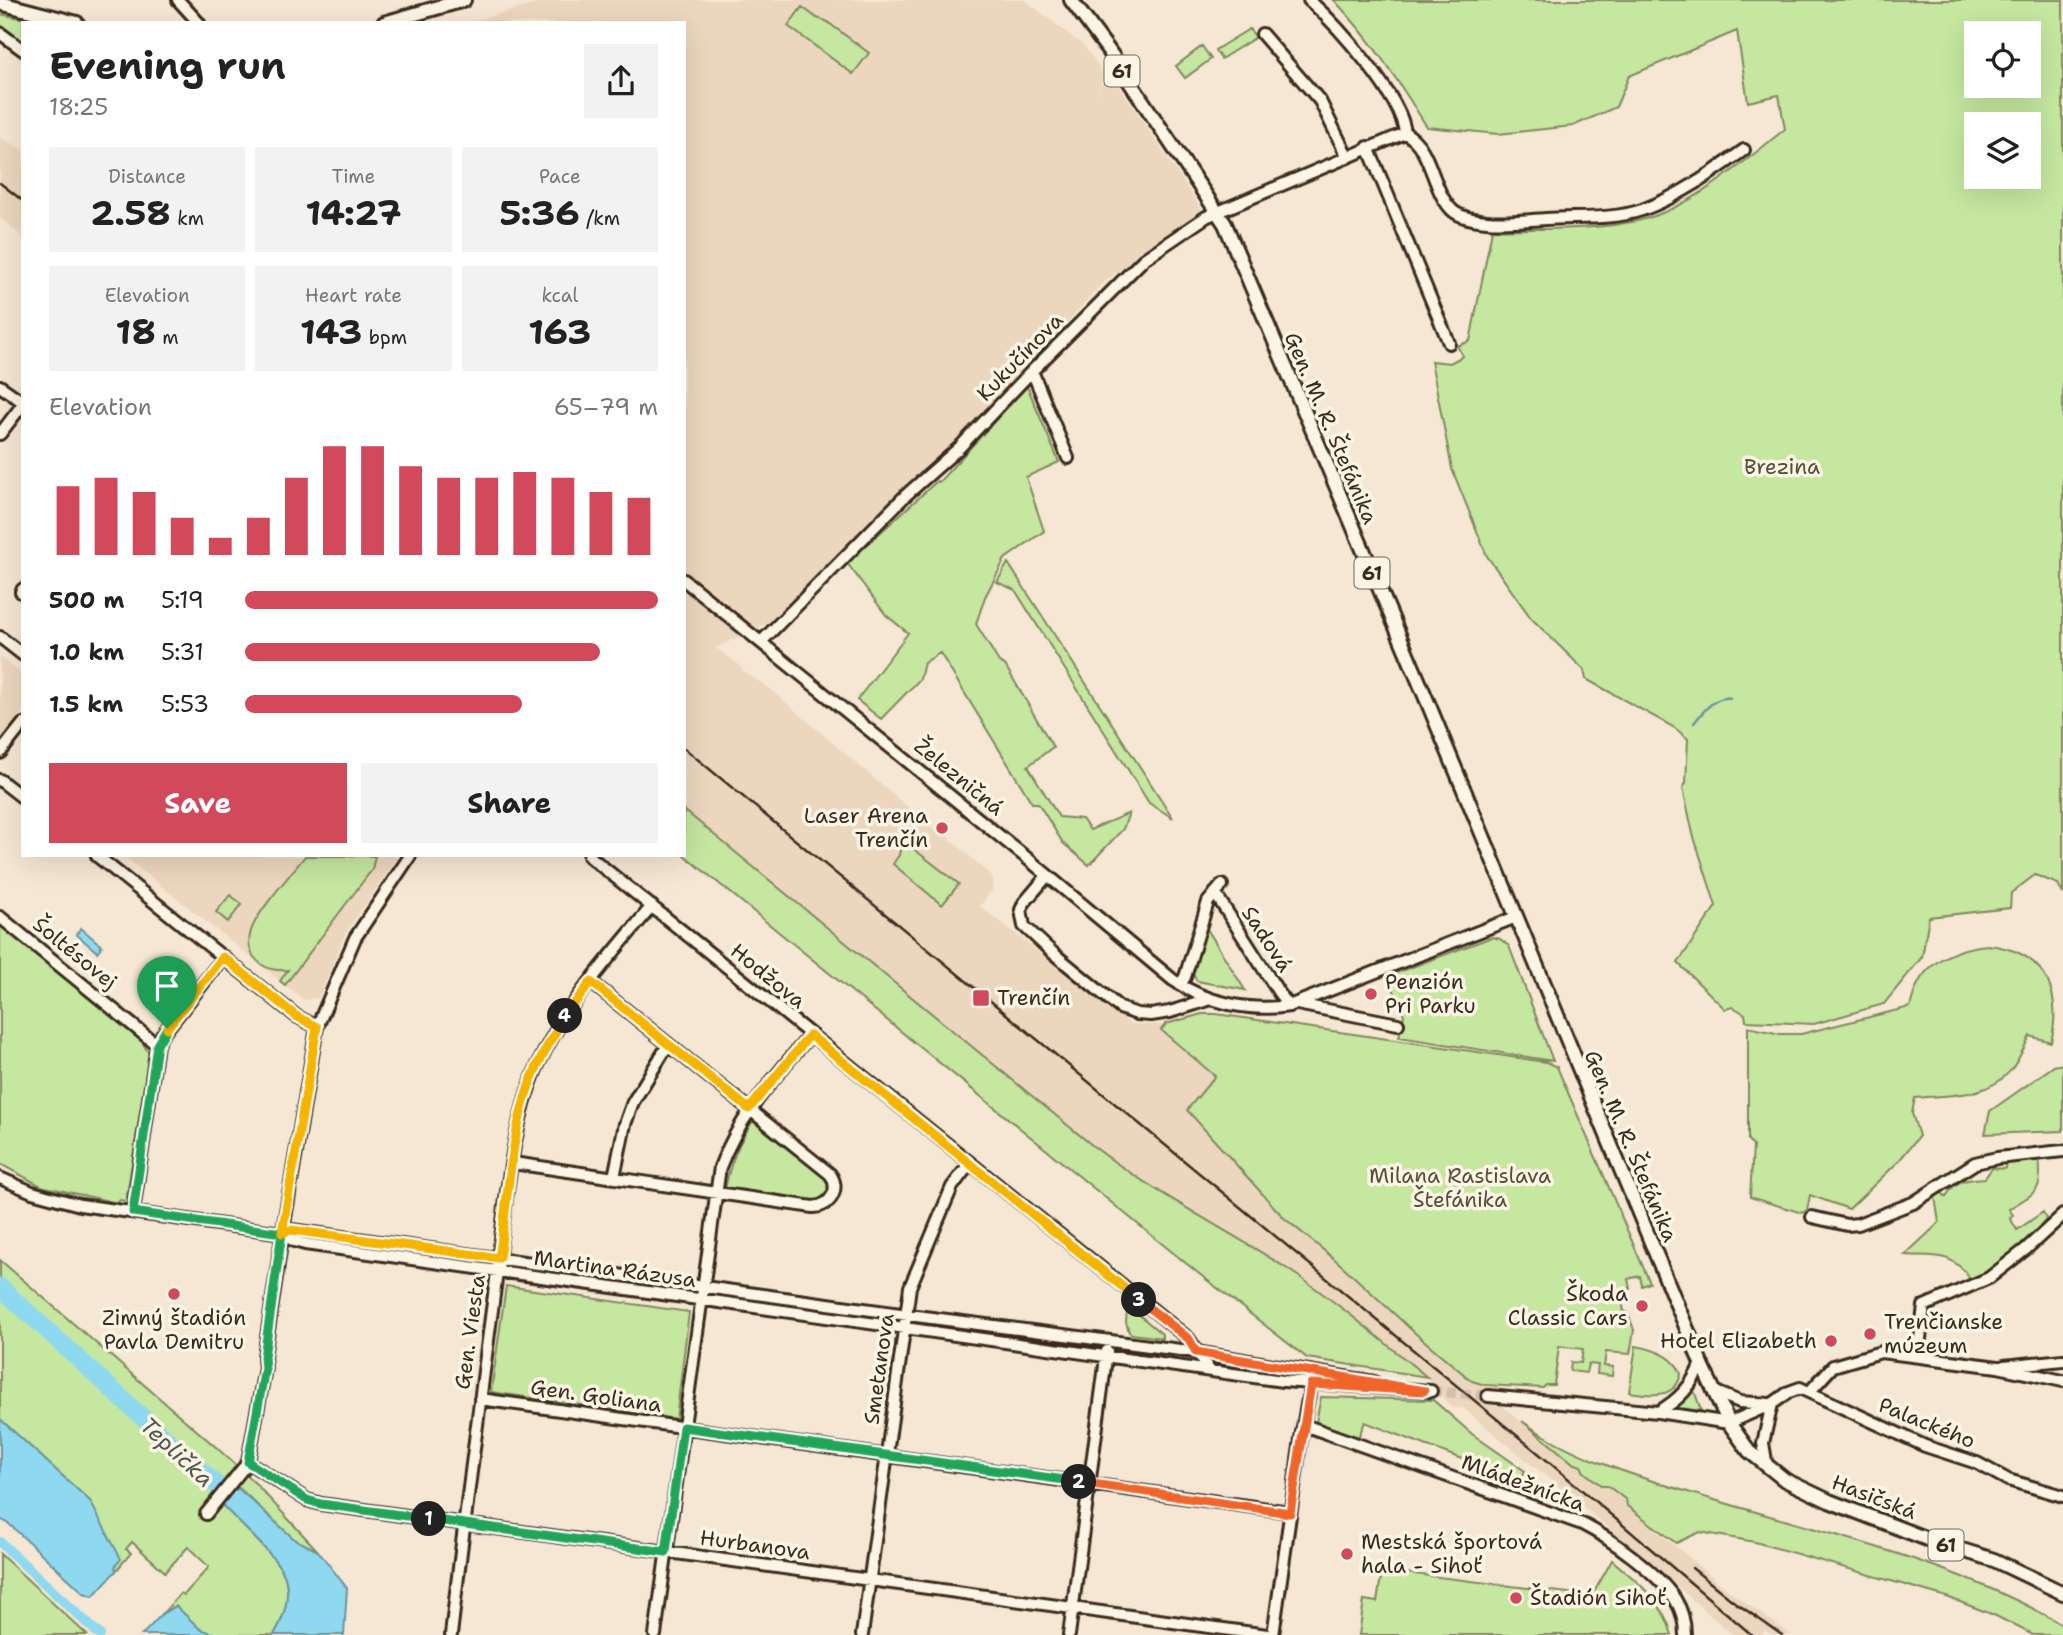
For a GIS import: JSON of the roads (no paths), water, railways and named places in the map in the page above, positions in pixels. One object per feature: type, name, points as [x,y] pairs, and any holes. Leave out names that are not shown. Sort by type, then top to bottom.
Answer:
[{"type":"main road","points":[[391,21],[464,0]]},
{"type":"main road","name":"61","points":[[1071,0],[1218,212]]},
{"type":"main road","points":[[0,3],[37,18],[61,21]]},
{"type":"main road","name":"Gen. M. R. Štefánika","points":[[1218,212],[1474,814],[1701,1363]]},
{"type":"main road","name":"61","points":[[1701,1363],[1729,1423]]},
{"type":"main road","name":"Hasičská","points":[[1729,1423],[1749,1451],[1785,1480],[1927,1539],[1994,1560],[2063,1592]]},
{"type":"street","points":[[178,0],[196,20]]},
{"type":"street","points":[[1310,0],[1370,68],[1404,122],[1405,133],[1413,137],[1421,148],[1437,187],[1452,211],[1469,219],[1489,222],[1600,217],[1641,210],[1695,186],[1744,150]]},
{"type":"street","points":[[0,33],[21,49]]},
{"type":"street","points":[[1262,34],[1320,102],[1347,156]]},
{"type":"street","name":"Kukučínova","points":[[762,641],[905,496],[959,448],[1144,260],[1206,217],[1405,133]]},
{"type":"street","points":[[1368,147],[1449,343]]},
{"type":"street","points":[[1032,371],[1068,458]]},
{"type":"street","points":[[0,386],[21,402]]},
{"type":"street","points":[[0,434],[21,406]]},
{"type":"street","name":"Železničná","points":[[686,582],[1180,985],[1211,999]]},
{"type":"street","points":[[0,637],[21,653]]},
{"type":"street","points":[[0,753],[21,727]]},
{"type":"street","points":[[0,780],[21,796]]},
{"type":"street","points":[[98,857],[296,1016],[317,1027]]},
{"type":"street","points":[[206,1514],[248,1462],[265,1368],[264,1357],[282,1233],[317,1027],[355,938],[409,857]]},
{"type":"street","name":"Hodžova","points":[[590,857],[1189,1339],[1209,1370]]},
{"type":"street","points":[[1047,876],[1024,902],[1021,910],[1024,926],[1120,1009],[1138,1014],[1170,1012],[1211,999],[1265,1009],[1293,1004],[1516,917]]},
{"type":"street","name":"Sadová","points":[[1180,985],[1185,978],[1208,902],[1218,889],[1279,993],[1293,1004]]},
{"type":"street","name":"Gen. Viesta","points":[[451,1635],[497,1272],[523,1107],[538,1063],[568,1010],[652,906]]},
{"type":"street","name":"Šoltésovej","points":[[0,917],[157,1045]]},
{"type":"street","points":[[133,1212],[157,1045],[223,957]]},
{"type":"street","points":[[513,1163],[813,1208],[825,1205],[833,1195],[835,1184],[830,1174],[591,982]]},
{"type":"street","points":[[1293,1004],[1398,1024]]},
{"type":"street","points":[[655,1635],[720,1167],[729,1143],[749,1109],[810,1035]]},
{"type":"street","points":[[614,1177],[625,1124],[633,1102],[668,1045]]},
{"type":"street","points":[[1812,1217],[1847,1225],[1858,1224],[1913,1203],[1975,1163],[2063,1151]]},
{"type":"street","name":"Smetanova","points":[[862,1635],[910,1287],[952,1186],[970,1163]]},
{"type":"street","points":[[0,1178],[55,1199],[80,1205],[282,1233]]},
{"type":"street","points":[[1918,1355],[1924,1306],[1989,1278],[2063,1215]]},
{"type":"street","name":"Martina Rázusa","points":[[291,1230],[1196,1352],[1427,1391],[1311,1384],[497,1272],[305,1244],[282,1233],[291,1230]]},
{"type":"street","points":[[1069,1635],[1108,1342]]},
{"type":"street","points":[[1814,1388],[1833,1366],[1881,1352],[1998,1367],[2063,1381]]},
{"type":"street","points":[[1998,1367],[2063,1360]]},
{"type":"street","points":[[2045,1361],[2045,1378]]},
{"type":"street","points":[[1658,1412],[1686,1391],[1701,1363]]},
{"type":"street","points":[[1273,1635],[1313,1371]]},
{"type":"street","name":"Palackého","points":[[1729,1423],[1800,1388],[1925,1446],[1977,1463],[2008,1480],[2063,1496]]},
{"type":"street","points":[[1713,1391],[1740,1402],[1776,1401],[1763,1443],[1767,1467]]},
{"type":"street","points":[[1488,1396],[1658,1412],[1729,1423]]},
{"type":"street","name":"Gen. Goliana","points":[[480,1399],[1290,1513]]},
{"type":"street","name":"Mládežnícka","points":[[1304,1425],[1582,1524],[1608,1538],[1668,1590],[1683,1618],[1685,1635]]},
{"type":"street","name":"Hurbanova","points":[[248,1462],[307,1500],[321,1504],[1268,1635]]},
{"type":"water","points":[[81,928],[102,946],[97,952],[76,934]]},
{"type":"water","points":[[0,1419],[90,1501],[121,1559],[115,1566],[116,1571],[93,1596],[84,1593],[8,1523],[0,1519]]},
{"type":"water","points":[[238,1488],[294,1539],[318,1551],[347,1588],[344,1635],[274,1635],[286,1607],[287,1584],[281,1569],[266,1550],[223,1506]]},
{"type":"water","points":[[176,1606],[200,1629],[218,1635],[142,1635],[163,1613]]},
{"type":"waterway","points":[[1694,723],[1714,702],[1730,698]]},
{"type":"waterway","name":"Teplička","points":[[0,1287],[248,1514]]},
{"type":"waterway","points":[[0,1542],[100,1635]]},
{"type":"tunnel","points":[[1431,1391],[1488,1396]]},
{"type":"railway","points":[[0,183],[21,199]]},
{"type":"railway","points":[[686,750],[1543,1457],[1752,1635]]},
{"type":"railway","points":[[1692,1568],[1782,1635]]},
{"type":"place","name":"Laser Arena Trenčín","points":[[942,828]]},
{"type":"place","name":"Penzión Pri Parku","points":[[1371,994]]},
{"type":"place","name":"Trenčín","points":[[981,998]]},
{"type":"place","name":"Zimný štadión Pavla Demitru","points":[[174,1294]]},
{"type":"place","name":"Škoda Classic Cars","points":[[1642,1306]]},
{"type":"place","name":"Trenčianske múzeum","points":[[1870,1334]]},
{"type":"place","name":"Hotel Elizabeth","points":[[1831,1341]]},
{"type":"place","name":"Mestská športová hala - Sihoť","points":[[1347,1554]]},
{"type":"place","name":"Štadión Sihoť","points":[[1516,1598]]},
{"type":"park label","name":"Brezina","points":[[1782,467]]},
{"type":"park label","name":"Milana Rastislava Štefánika","points":[[1460,1188]]}]
